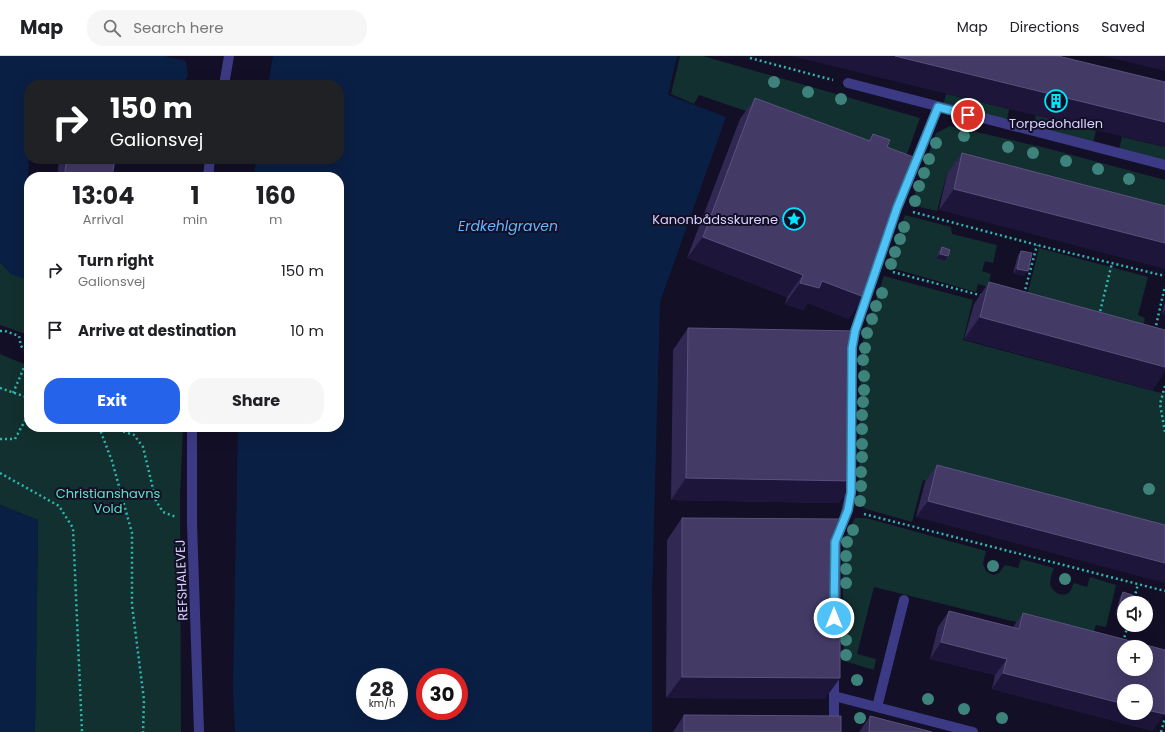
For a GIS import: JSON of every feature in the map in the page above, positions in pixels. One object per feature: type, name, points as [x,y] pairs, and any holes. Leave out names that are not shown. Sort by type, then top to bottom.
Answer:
[{"type":"street","points":[[225,80],[229,56]]},
{"type":"street","points":[[848,83],[1165,165]]},
{"type":"street","points":[[852,356],[855,331],[897,208],[938,107]]},
{"type":"street","name":"REFSHALEVEJ","points":[[192,432],[192,523],[199,732]]},
{"type":"street","points":[[834,555],[835,542],[848,510],[851,493],[851,462]]},
{"type":"street","points":[[877,708],[904,600]]},
{"type":"street","points":[[834,665],[834,732]]},
{"type":"street","points":[[834,696],[973,732]]},
{"type":"path","points":[[750,58],[848,83]]},
{"type":"path","points":[[897,208],[1037,245],[1165,276]]},
{"type":"path","points":[[1023,299],[1037,245]]},
{"type":"path","points":[[1099,319],[1112,263]]},
{"type":"path","points":[[877,267],[984,296]]},
{"type":"path","points":[[1154,332],[1165,286]]},
{"type":"path","points":[[0,332],[4,331],[19,336],[21,346],[24,349]]},
{"type":"path","points":[[12,393],[24,366]]},
{"type":"path","points":[[1165,386],[1160,404],[1165,432]]},
{"type":"path","points":[[0,388],[24,397]]},
{"type":"path","points":[[0,439],[15,439],[24,422]]},
{"type":"path","points":[[100,432],[112,461],[132,533],[132,605],[144,700],[143,732]]},
{"type":"path","points":[[125,432],[134,435],[144,447],[156,501],[163,512],[192,523]]},
{"type":"path","points":[[0,472],[60,506],[73,528],[82,732]]},
{"type":"path","points":[[848,510],[1165,591]]},
{"type":"path","points":[[1135,596],[1138,584]]},
{"type":"path","points":[[1162,732],[1165,718]]},
{"type":"green space","points":[[680,56],[703,56],[920,118],[903,165],[699,95],[694,104],[671,94]]},
{"type":"green space","points":[[946,94],[1009,109],[1007,121],[943,106]]},
{"type":"green space","points":[[1036,115],[1096,131],[1093,143],[1032,128]]},
{"type":"green space","points":[[950,126],[1046,148],[1165,180],[1165,230],[947,173],[937,211],[911,205],[936,133]]},
{"type":"green space","points":[[1122,137],[1165,147],[1165,161],[1119,149]]},
{"type":"green space","points":[[905,215],[951,227],[952,234],[997,245],[993,263],[985,261],[982,271],[991,274],[988,287],[978,284],[976,292],[888,267]]},
{"type":"green space","points":[[1039,248],[1148,277],[1138,315],[1145,318],[1142,330],[1025,304]]},
{"type":"green space","points":[[0,262],[11,274],[24,278],[24,333],[0,325]]},
{"type":"green space","points":[[884,276],[973,300],[963,340],[1165,394],[1165,542],[923,480],[912,522],[866,509],[858,504],[861,348],[867,325]]},
{"type":"green space","name":"Christianshavns Vold","points":[[0,354],[24,364],[24,432],[183,432],[180,497],[181,732],[35,732],[38,520],[0,505]]},
{"type":"green space","points":[[855,518],[866,518],[986,551],[983,564],[986,571],[993,575],[999,573],[1005,565],[1018,568],[1021,559],[1054,568],[1050,584],[1054,591],[1062,595],[1068,593],[1074,583],[1087,587],[1090,577],[1116,585],[1106,627],[1096,625],[1093,633],[1015,628],[1016,622],[874,587],[857,654],[876,659],[874,670],[844,661],[842,556],[845,538]]},
{"type":"water","points":[[0,56],[166,56],[184,60],[186,62],[188,75],[186,80],[24,80],[24,164],[29,164],[28,172],[24,172],[24,278],[11,274],[0,262]]},
{"type":"water","name":"Erdkehlgraven","points":[[273,56],[677,56],[668,95],[726,117],[660,302],[652,597],[652,732],[235,732],[233,688],[238,432],[344,432],[344,172],[255,172],[255,164],[344,164],[344,80],[269,80]]},
{"type":"water","points":[[0,505],[38,520],[35,732],[0,732]]},
{"type":"building","points":[[895,56],[1058,56],[1165,82],[1165,122]]},
{"type":"building","points":[[755,98],[870,141],[873,134],[890,140],[887,147],[916,158],[864,297],[822,281],[819,288],[800,283],[803,275],[703,237]]},
{"type":"building","points":[[962,153],[1165,206],[1165,243],[954,189]]},
{"type":"building","points":[[66,164],[114,164],[113,172],[65,172]]},
{"type":"building","points":[[942,247],[950,250],[948,256],[940,254]]},
{"type":"building","points":[[1021,251],[1032,253],[1028,271],[1017,269]]},
{"type":"building","points":[[989,282],[1165,330],[1165,367],[980,317]]},
{"type":"building","points":[[688,328],[856,331],[854,481],[686,478]]},
{"type":"building","points":[[937,465],[1165,525],[1165,563],[928,501]]},
{"type":"building","points":[[682,518],[840,519],[840,678],[682,677]]},
{"type":"building","points":[[1123,592],[1135,596],[1122,596]]},
{"type":"building","points":[[949,611],[1019,629],[1023,613],[1127,640],[1117,640],[1117,676],[1153,676],[1153,647],[1165,650],[1165,714],[1153,711],[1153,684],[1117,684],[1117,702],[1003,673],[1007,659],[941,642]]},
{"type":"building","points":[[684,715],[841,716],[841,732],[684,732]]},
{"type":"building","points":[[870,716],[932,732],[869,732]]},
{"type":"place","name":"Torpedohallen","points":[[1056,101]]},
{"type":"place","name":"Kanonbådsskurene","points":[[794,219]]},
{"type":"route","points":[[834,618],[835,542],[848,510],[851,493],[852,348],[855,331],[897,208],[938,107],[968,115]]}]
